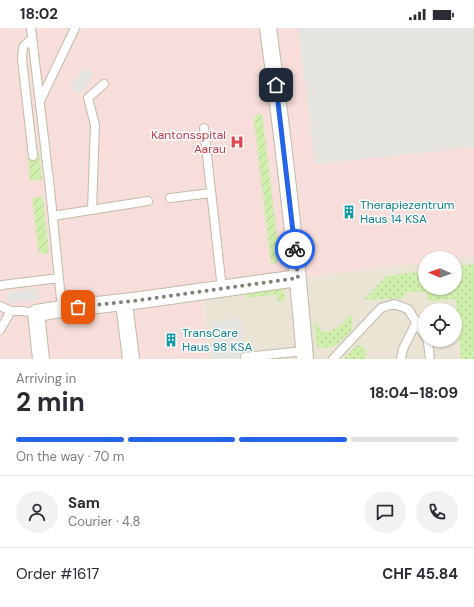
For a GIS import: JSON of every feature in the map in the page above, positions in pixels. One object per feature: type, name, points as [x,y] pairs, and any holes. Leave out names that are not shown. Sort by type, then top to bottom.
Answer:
[{"type":"street","points":[[268,28],[278,99],[298,278],[304,355]]},
{"type":"street","points":[[41,359],[36,313],[298,278]]},
{"type":"street","points":[[124,302],[131,359]]},
{"type":"lane","points":[[31,28],[53,216],[62,309]]},
{"type":"lane","points":[[40,99],[75,28]]},
{"type":"lane","points":[[32,38],[23,47],[22,59],[33,156]]},
{"type":"lane","points":[[92,210],[95,124],[88,98],[104,84]]},
{"type":"lane","points":[[204,128],[222,289]]},
{"type":"lane","points":[[170,198],[211,193]]},
{"type":"lane","points":[[53,216],[148,201]]},
{"type":"lane","points":[[0,286],[59,278]]},
{"type":"lane","points":[[333,359],[380,308],[394,304],[408,309],[417,321],[403,348],[401,359]]},
{"type":"lane","points":[[0,306],[10,312],[36,313]]},
{"type":"lane","points":[[0,330],[10,312]]},
{"type":"lane","points":[[428,347],[430,359]]},
{"type":"lane","points":[[245,357],[304,355]]},
{"type":"shaded area","name":"Kantonsspital Aarau","points":[[0,28],[474,28],[474,257],[462,258],[462,251],[418,251],[418,264],[298,278],[202,292],[209,359],[0,359]]},
{"type":"shaded area","points":[[298,28],[474,28],[474,147],[315,164]]},
{"type":"shaded area","points":[[84,67],[94,74],[80,94],[70,88]]},
{"type":"shaded area","points":[[474,257],[474,359],[209,359],[202,292],[298,278],[418,264],[418,295],[462,295],[462,258]]},
{"type":"shaded area","points":[[37,288],[39,300],[8,303],[7,292]]},
{"type":"shaded area","points":[[241,318],[245,359],[214,359],[211,322]]},
{"type":"green space","points":[[257,114],[262,114],[279,253],[279,260],[276,263],[271,264],[254,121]]},
{"type":"green space","points":[[39,153],[42,179],[30,181],[28,156],[36,156]]},
{"type":"green space","points":[[43,197],[49,253],[39,254],[32,198]]},
{"type":"green space","points":[[474,264],[474,359],[461,359],[460,347],[462,347],[462,303],[456,303],[456,299],[429,301],[427,295],[462,295],[462,266]]},
{"type":"green space","points":[[418,272],[418,292],[407,292],[403,298],[364,300],[387,276]]},
{"type":"green space","points":[[276,288],[284,291],[285,301],[278,302],[277,294],[246,298],[245,292]]},
{"type":"green space","points":[[352,314],[352,330],[345,337],[332,347],[322,348],[317,346],[314,320],[318,327],[323,331],[328,332],[338,327]]},
{"type":"green space","points":[[357,345],[365,347],[366,359],[344,359]]},
{"type":"way so far","points":[[78,307],[211,291],[298,278],[295,249]]},
{"type":"place","name":"Kantonsspital Aarau","points":[[237,142]]},
{"type":"place","name":"Therapiezentrum Haus 14 KSA","points":[[349,212]]},
{"type":"place","name":"TransCare Haus 98 KSA","points":[[171,340]]},
{"type":"route","points":[[276,85],[295,249]]}]
